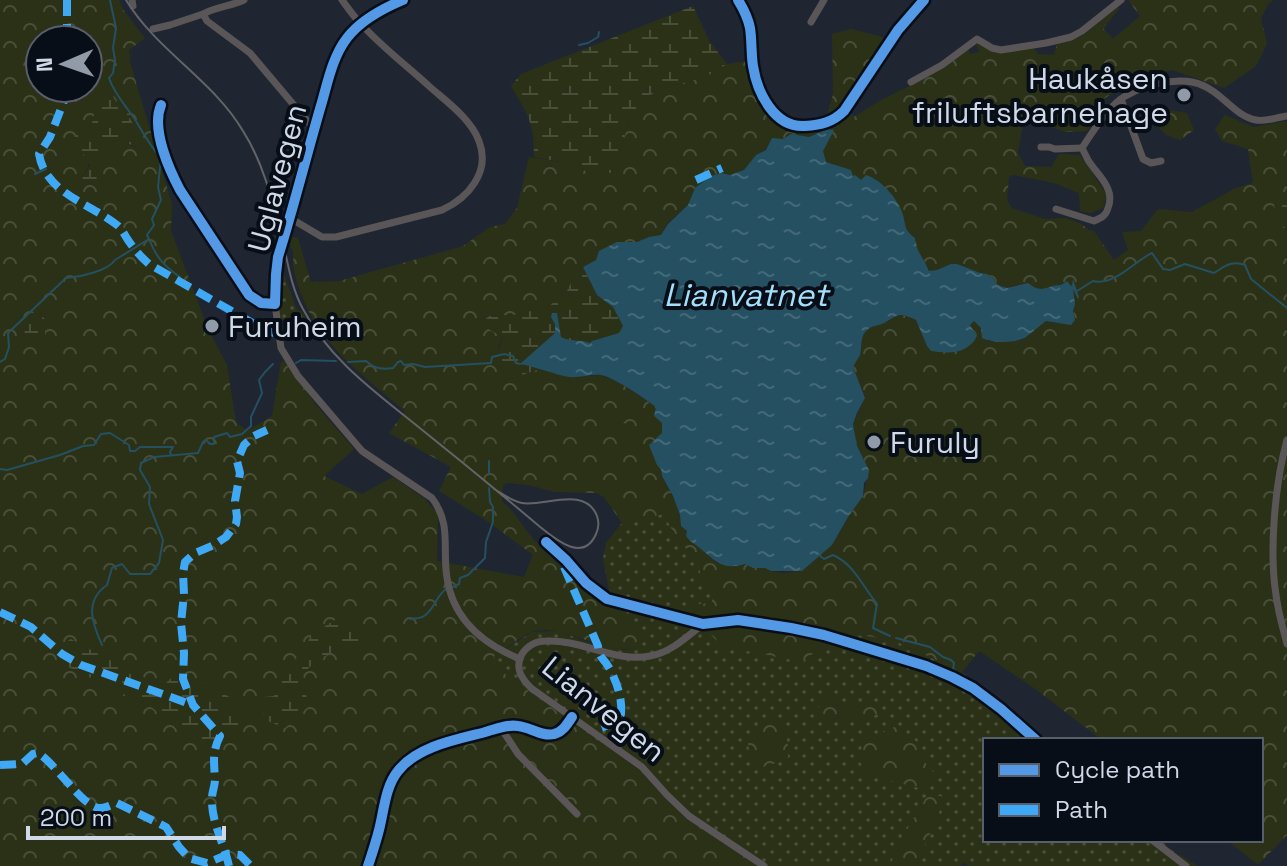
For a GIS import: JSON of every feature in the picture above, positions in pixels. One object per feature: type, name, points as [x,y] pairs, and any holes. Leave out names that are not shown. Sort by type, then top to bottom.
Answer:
[{"type":"street","points":[[153,29],[244,0]]},
{"type":"street","points":[[290,218],[322,237],[336,237],[442,210],[467,194],[479,176],[482,152],[472,129],[454,108],[361,25],[342,0]]},
{"type":"street","name":"Uglavegen","points":[[161,105],[158,116],[163,146],[180,190],[249,295],[261,303],[275,304],[278,257],[338,53],[347,38],[361,25],[403,0]]},
{"type":"street","points":[[811,22],[824,0]]},
{"type":"street","points":[[740,1],[750,29],[754,72],[767,102],[777,116],[796,127],[834,120],[844,111],[898,30],[924,0]]},
{"type":"street","points":[[911,82],[942,65],[977,39],[1001,50],[1071,37],[1121,0]]},
{"type":"street","points":[[203,14],[209,24],[250,53],[314,129]]},
{"type":"street","points":[[1082,148],[1102,118],[1121,99],[1163,82],[1203,84],[1254,120],[1287,116]]},
{"type":"street","points":[[1121,99],[1143,159],[1151,163],[1161,161]]},
{"type":"street","points":[[1041,147],[1082,148]]},
{"type":"street","points":[[1056,209],[1094,221],[1103,216],[1109,207],[1111,199],[1107,185],[1082,148]]},
{"type":"street","name":"Lianvegen","points":[[275,304],[281,348],[298,376],[362,451],[432,498],[439,508],[445,524],[447,577],[456,605],[472,631],[520,659],[520,673],[527,684],[642,767],[689,816],[764,866]]},
{"type":"street","points":[[1287,440],[1278,491],[1274,548],[1276,596],[1287,644]]},
{"type":"street","points":[[546,542],[586,583],[607,599],[703,624],[738,620],[824,635],[940,671],[987,698],[1034,738]]},
{"type":"street","points":[[520,659],[524,650],[532,644],[549,641],[626,657],[648,657],[669,648],[703,624]]},
{"type":"street","points":[[368,866],[395,775],[413,758],[444,743],[515,725],[552,735],[561,731],[572,717]]},
{"type":"street","points":[[501,728],[518,754],[577,814]]},
{"type":"street","points":[[1155,842],[1186,866]]},
{"type":"green space","points":[[0,0],[119,0],[145,38],[129,50],[130,62],[172,204],[171,231],[208,329],[227,365],[236,422],[247,431],[272,416],[281,362],[285,361],[316,405],[354,449],[324,476],[362,494],[393,477],[425,499],[438,514],[437,561],[524,577],[533,555],[439,491],[451,467],[389,433],[405,411],[348,362],[323,334],[299,288],[288,236],[298,238],[311,282],[339,281],[463,246],[490,227],[505,224],[517,208],[529,157],[566,163],[599,176],[613,172],[629,119],[642,99],[665,88],[707,76],[727,64],[755,60],[770,99],[786,117],[810,123],[826,119],[833,94],[832,34],[851,29],[886,38],[841,106],[854,117],[922,80],[968,48],[970,54],[979,52],[976,43],[998,53],[1034,48],[1038,54],[1054,55],[1057,44],[1082,36],[1118,7],[1103,28],[1113,39],[1140,16],[1128,0],[1273,0],[1261,18],[1267,44],[1256,66],[1224,88],[1172,70],[1135,79],[1099,102],[1102,112],[1087,131],[1065,132],[1024,117],[1018,153],[1025,166],[1051,167],[1059,154],[1080,155],[1107,195],[1103,208],[1090,213],[1080,211],[1079,193],[1054,183],[1013,175],[1009,177],[1007,200],[1012,208],[1045,219],[1065,218],[1080,223],[1094,231],[1114,260],[1128,250],[1122,232],[1141,231],[1158,209],[1192,212],[1236,188],[1253,183],[1248,149],[1222,141],[1215,129],[1225,115],[1254,127],[1287,121],[1287,196],[1278,193],[1275,212],[1287,231],[1287,835],[1258,865],[1229,842],[1263,842],[1263,738],[1099,738],[979,651],[962,672],[891,639],[840,633],[802,662],[722,646],[689,613],[696,604],[712,603],[712,597],[699,576],[703,562],[678,542],[664,514],[622,523],[604,497],[596,493],[555,492],[528,485],[503,485],[502,501],[533,539],[557,562],[610,596],[639,625],[642,636],[635,648],[622,649],[557,631],[532,632],[494,656],[498,669],[637,769],[687,819],[757,864],[0,866]],"holes":[[[828,129],[822,152],[826,162],[851,170],[853,176],[861,180],[875,178],[897,203],[905,226],[930,271],[957,264],[987,274],[998,285],[1007,288],[1022,284],[1043,290],[1064,282],[1074,288],[1075,320],[1046,321],[1022,340],[1003,342],[988,341],[974,321],[970,325],[977,336],[927,346],[916,320],[903,315],[871,327],[862,338],[860,355],[853,367],[865,398],[853,424],[857,446],[869,470],[863,496],[832,545],[802,571],[782,573],[745,564],[723,565],[708,556],[681,526],[673,496],[662,476],[662,423],[656,407],[620,383],[601,375],[574,377],[542,368],[505,381],[498,347],[503,337],[480,324],[489,316],[514,315],[548,307],[567,291],[578,269],[596,260],[617,242],[637,242],[661,235],[668,223],[688,205],[695,188],[744,170],[756,155],[791,134],[809,137]],[[66,666],[137,675],[164,685],[190,740],[153,708]]]},
{"type":"green space","points":[[693,6],[710,42],[727,64],[707,76],[665,88],[642,99],[629,119],[613,172],[599,176],[566,163],[534,157],[529,119],[511,86],[521,74]]},
{"type":"green space","points":[[108,81],[114,99],[131,120],[143,143],[139,149],[120,139],[109,145],[95,182],[82,179],[90,165],[73,138],[92,123],[97,104],[104,104],[104,89]]},
{"type":"green space","points":[[1150,107],[1187,113],[1194,130],[1180,140],[1166,135],[1146,114]]},
{"type":"green space","points":[[1273,195],[1287,196],[1287,231],[1275,212]]},
{"type":"green space","points":[[279,261],[297,310],[301,311],[313,331],[306,331],[279,318]]},
{"type":"green space","points":[[583,267],[597,295],[613,307],[624,326],[619,334],[590,343],[571,341],[561,337],[557,314],[555,333],[522,364],[542,368],[505,381],[494,363],[503,337],[480,324],[489,316],[514,315],[548,307],[567,291],[578,269]]},
{"type":"green space","points":[[36,311],[45,319],[45,339],[38,349],[28,345],[24,330],[28,316]]},
{"type":"green space","points":[[625,423],[634,441],[621,447],[613,429]]},
{"type":"green space","points":[[664,513],[678,542],[703,562],[699,576],[713,597],[713,603],[802,662],[840,633],[891,639],[962,672],[1040,738],[983,738],[983,842],[1162,842],[1198,866],[968,866],[964,862],[960,866],[916,866],[940,796],[927,797],[895,850],[891,866],[760,866],[707,834],[687,819],[637,769],[498,670],[494,656],[532,632],[559,631],[590,643],[624,650],[635,648],[639,625],[628,618],[610,596],[603,558],[606,543],[622,523]],"holes":[[[837,703],[838,709],[863,721],[840,717],[829,721],[813,710],[820,704]]]},
{"type":"green space","points":[[338,618],[355,621],[361,637],[359,650],[328,655],[303,674],[308,707],[285,728],[265,720],[260,700],[274,696],[286,668],[304,651],[311,635]]},
{"type":"green space","points":[[71,639],[137,675],[164,685],[179,670],[237,701],[243,725],[241,739],[211,748],[190,740],[153,708],[66,666],[63,644]]},
{"type":"green space","points":[[826,694],[834,697],[838,709],[845,710],[849,701],[856,700],[877,709],[877,714],[863,721],[839,717],[821,720],[812,710],[820,707],[815,699]]},
{"type":"green space","points":[[771,718],[783,723],[788,757],[767,767],[752,765],[747,738],[758,725]]},
{"type":"green space","points":[[897,726],[916,741],[918,751],[936,774],[933,785],[923,789],[867,775],[858,758],[865,739]]},
{"type":"green space","points":[[927,796],[941,796],[943,803],[916,866],[891,866],[895,850]]},
{"type":"water","name":"Lianvatnet","points":[[828,129],[834,130],[823,151],[826,162],[851,170],[853,176],[861,180],[866,175],[872,177],[889,191],[901,209],[906,228],[915,238],[929,271],[957,264],[987,274],[998,285],[1007,288],[1028,283],[1041,289],[1067,281],[1072,286],[1073,279],[1079,297],[1073,289],[1075,320],[1071,325],[1046,321],[1026,337],[1004,342],[982,338],[981,328],[974,321],[970,325],[977,336],[973,342],[951,352],[931,351],[916,320],[907,316],[900,315],[869,328],[863,335],[860,355],[853,367],[865,398],[853,424],[857,446],[869,470],[863,496],[832,545],[802,571],[771,571],[745,564],[726,566],[690,540],[681,526],[673,496],[649,445],[662,433],[662,423],[654,416],[656,407],[601,375],[569,377],[520,364],[555,333],[552,313],[557,313],[561,337],[565,339],[590,343],[619,333],[623,326],[613,307],[597,295],[583,267],[596,260],[599,251],[617,242],[637,242],[661,235],[688,205],[695,188],[711,176],[721,173],[730,175],[744,170],[756,155],[766,150],[772,138],[783,139],[791,134],[809,137]]},
{"type":"waterway","points":[[0,362],[5,359],[9,347],[8,333],[66,278],[86,275],[111,264],[149,239],[147,235],[154,225],[152,219],[161,200],[158,187],[161,158],[117,95],[109,78],[115,60],[116,28],[110,0]]},
{"type":"waterway","points":[[579,45],[598,37],[599,32]]},
{"type":"waterway","points":[[35,174],[46,169]]},
{"type":"waterway","points":[[149,239],[161,261],[180,277]]},
{"type":"waterway","points":[[1077,291],[1093,281],[1116,277],[1152,253],[1163,269],[1170,270],[1185,264],[1214,273],[1232,263],[1245,265],[1251,279],[1287,308]]},
{"type":"waterway","points":[[348,362],[366,361],[386,369],[393,368],[401,361],[404,365],[425,367],[491,363],[492,357],[504,354],[513,356],[520,364]]},
{"type":"waterway","points":[[296,363],[301,360],[336,361]]},
{"type":"waterway","points":[[102,645],[93,621],[93,605],[107,585],[112,568],[122,564],[130,574],[150,574],[159,563],[163,540],[149,504],[150,487],[140,470],[141,463],[154,457],[198,453],[206,440],[214,444],[214,437],[227,433],[230,437],[242,434],[251,426],[251,417],[262,393],[259,380],[273,364]]},
{"type":"waterway","points":[[0,469],[7,470],[94,445],[101,434],[110,433],[129,445],[130,451],[140,447],[173,447],[171,455]]},
{"type":"waterway","points":[[489,461],[489,473]]},
{"type":"waterway","points":[[453,587],[485,558],[486,542],[493,522],[489,488]]},
{"type":"waterway","points":[[819,555],[824,559],[833,555],[852,570],[877,604],[873,628],[890,636]]},
{"type":"waterway","points":[[410,619],[421,618],[446,589]]},
{"type":"waterway","points":[[896,638],[930,647],[951,660],[953,670],[963,677]]},
{"type":"tram line","points":[[126,0],[153,35],[217,97],[243,131],[258,159],[268,189],[297,295],[314,327],[340,360],[372,389],[552,537],[576,548],[590,543],[597,532],[597,516],[583,501],[563,499],[522,503],[494,489]]},
{"type":"marked path","points":[[67,0],[67,24]]},
{"type":"marked path","points":[[63,104],[50,137],[39,154],[50,179],[70,196],[117,225],[149,264],[263,329],[279,335]]},
{"type":"marked path","points":[[696,180],[722,168]]},
{"type":"marked path","points":[[229,866],[212,807],[215,752],[220,736],[193,705],[183,679],[183,573],[185,562],[195,553],[226,537],[236,524],[235,501],[240,473],[237,461],[244,445],[267,430]]},
{"type":"marked path","points":[[564,567],[600,655],[620,694],[621,714],[615,722],[601,728]]},
{"type":"marked path","points":[[0,612],[31,627],[62,654],[81,665],[193,705]]},
{"type":"marked path","points":[[0,765],[22,764],[38,753],[92,806],[101,808],[117,803],[166,827],[189,858],[207,863],[229,854],[240,855],[251,866]]},
{"type":"cycle path","points":[[161,105],[158,115],[160,137],[180,190],[249,295],[261,303],[275,304],[278,257],[335,61],[342,45],[359,26],[403,0]]},
{"type":"cycle path","points":[[738,0],[749,24],[753,66],[763,97],[784,121],[805,126],[826,122],[844,111],[898,30],[924,0]]},
{"type":"cycle path","points":[[546,542],[586,583],[607,599],[703,624],[738,620],[791,628],[926,666],[973,688],[1034,738]]},
{"type":"cycle path","points":[[368,866],[390,784],[398,771],[415,756],[448,742],[504,727],[518,726],[554,734],[562,730],[572,717]]},
{"type":"place","name":"Haukåsen friluftsbarnehage","points":[[1184,95]]},
{"type":"place","name":"Furuheim","points":[[212,326]]},
{"type":"place","name":"Furuly","points":[[874,442]]}]
